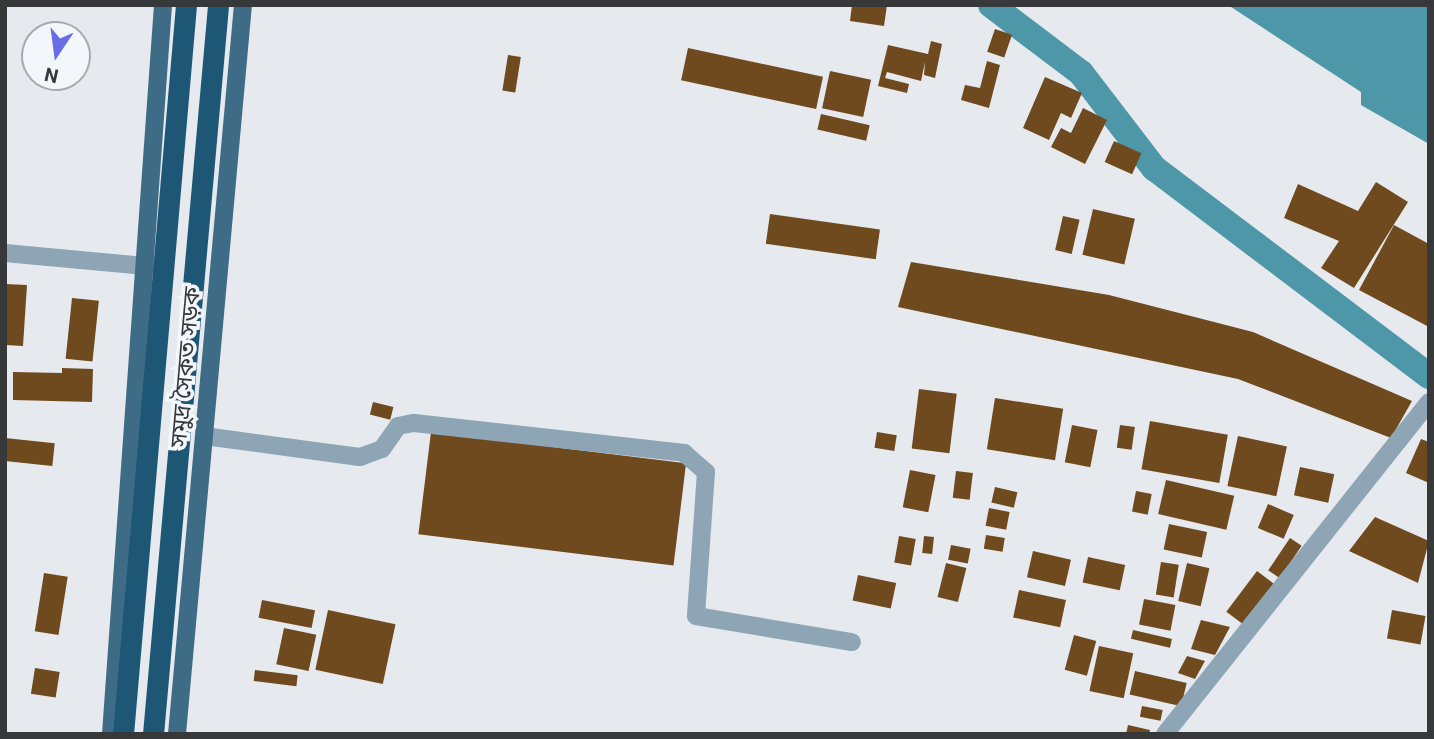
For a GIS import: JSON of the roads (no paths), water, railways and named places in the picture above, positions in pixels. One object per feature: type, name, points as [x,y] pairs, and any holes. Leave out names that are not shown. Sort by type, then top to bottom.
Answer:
[{"type":"highway","points":[[123,734],[186,5]]},
{"type":"highway","points":[[153,734],[218,5]]},
{"type":"main road","name":"সমুদ্র সৈকত সড়ক","points":[[111,734],[163,5]]},
{"type":"main road","name":"সমুদ্র সৈকত সড়ক","points":[[177,734],[243,5]]},
{"type":"street","points":[[5,253],[145,265]]},
{"type":"street","points":[[1166,734],[1429,402]]},
{"type":"street","points":[[204,436],[360,457],[382,449],[398,426],[414,423],[684,453],[706,472],[696,616],[852,642]]},
{"type":"water","points":[[1228,5],[1429,5],[1429,144],[1361,105],[1361,92]]},
{"type":"waterway","points":[[991,5],[1081,73],[1154,168],[1429,376]]}]
